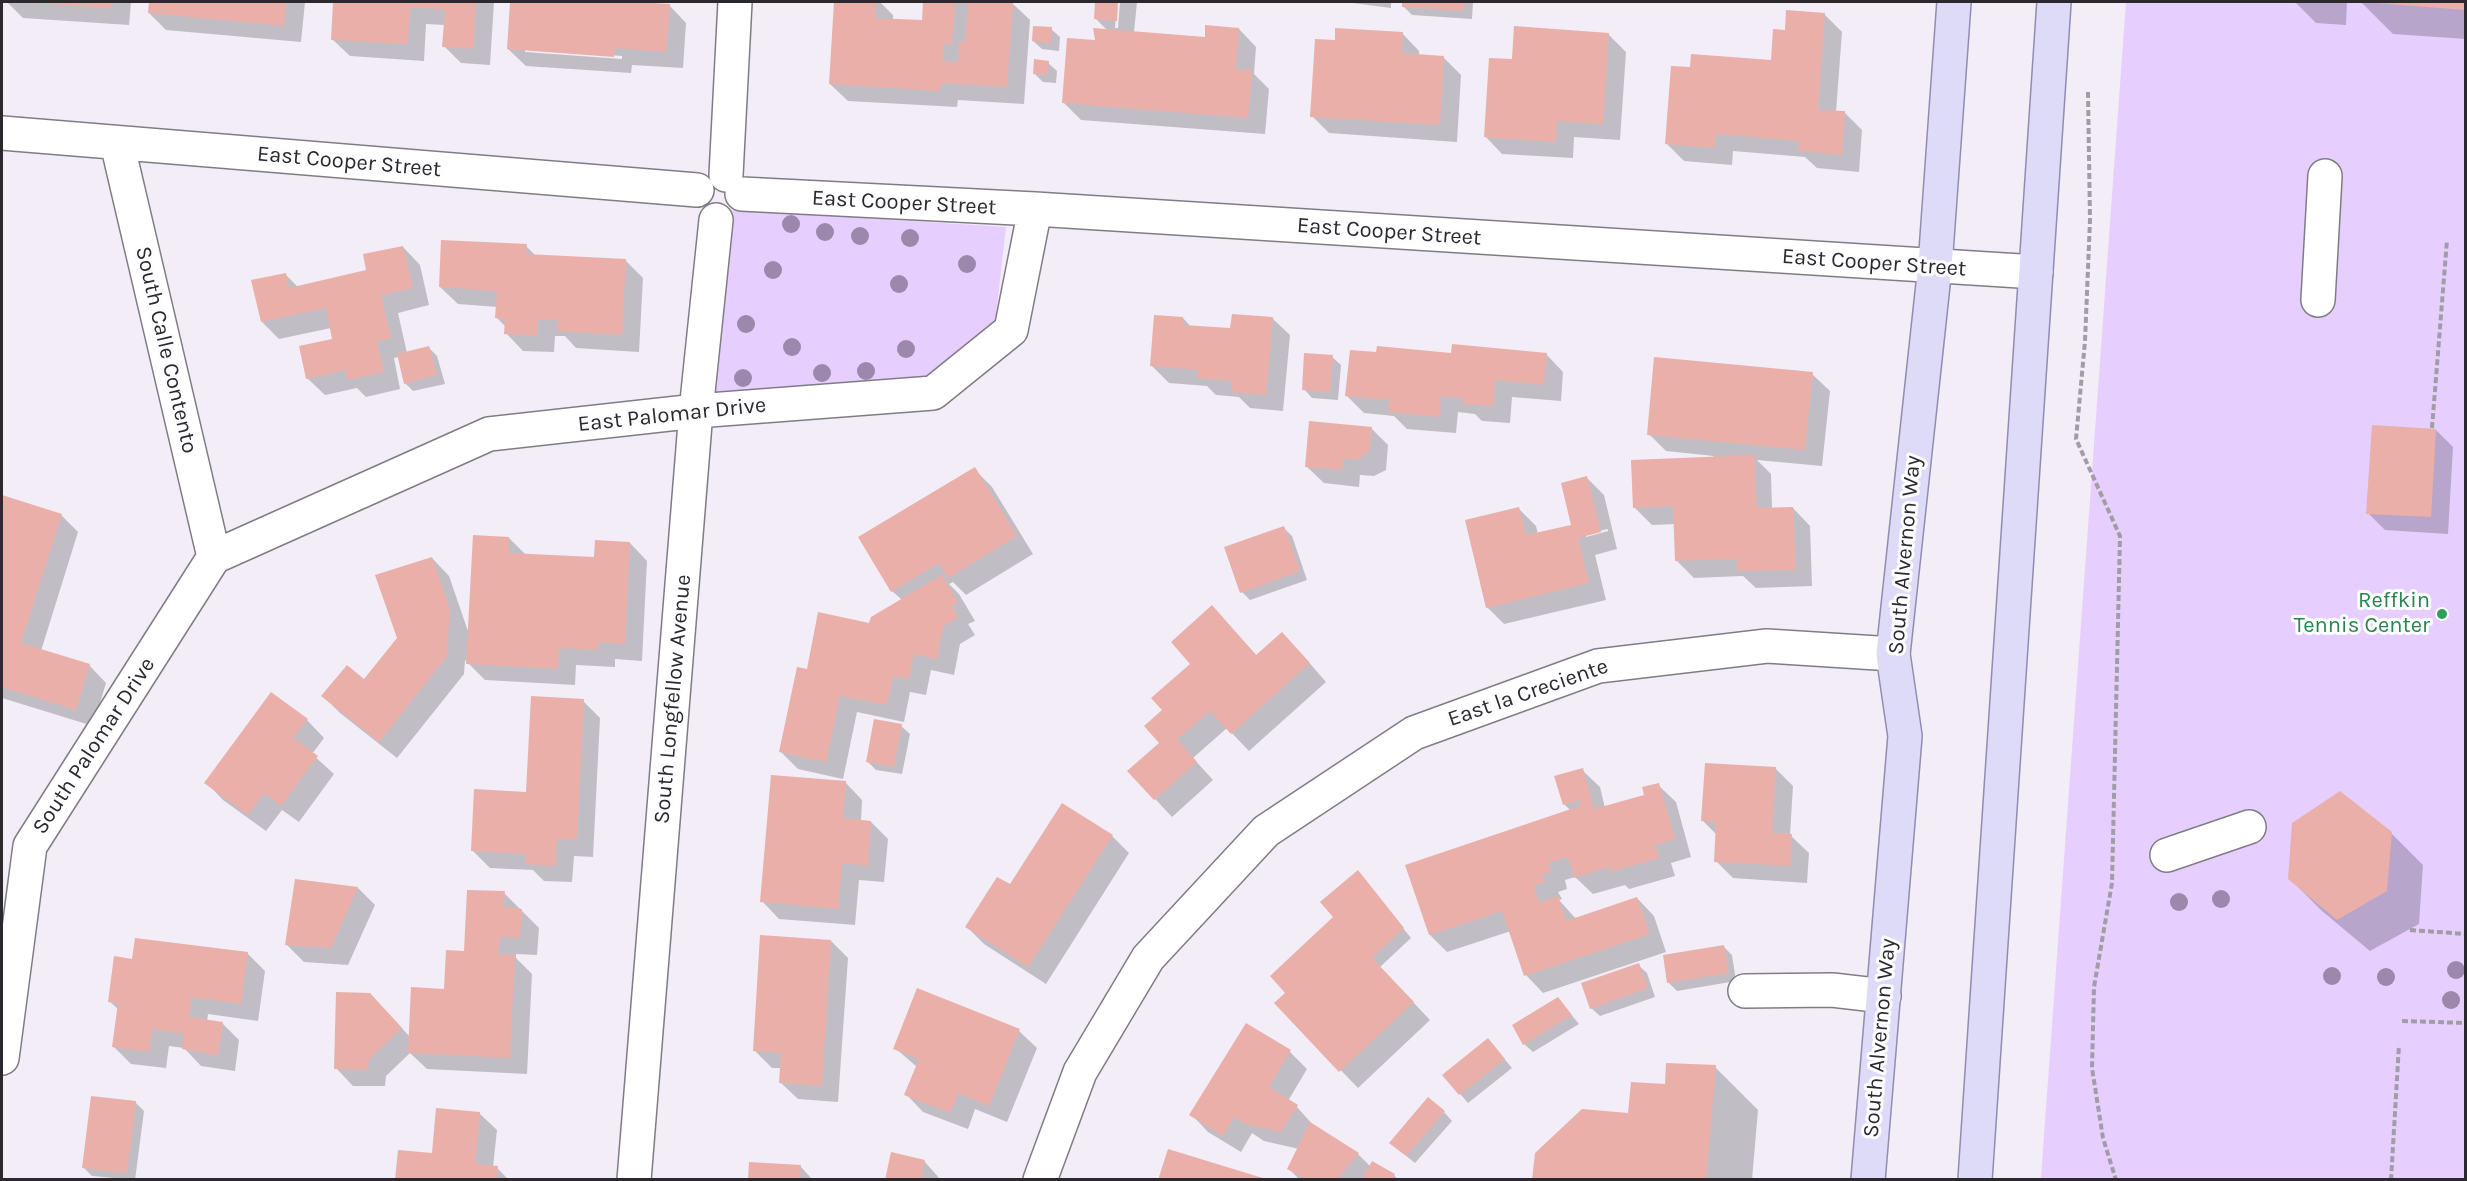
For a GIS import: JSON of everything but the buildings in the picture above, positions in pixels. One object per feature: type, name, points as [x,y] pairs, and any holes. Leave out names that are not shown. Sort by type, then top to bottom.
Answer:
[{"type":"main road","name":"South Alvernon Way","points":[[1868,1179],[1905,736],[1893,654],[1935,266],[1954,2]]},
{"type":"main road","points":[[1975,1179],[2054,2]]},
{"type":"street","points":[[734,185],[714,174],[707,176],[697,190],[696,202],[699,210],[705,216],[716,220],[728,218],[739,208],[734,185],[735,2]]},
{"type":"street","name":"East Cooper Street","points":[[2,133],[697,190]]},
{"type":"street","name":"South Calle Contento","points":[[117,143],[214,557]]},
{"type":"street","points":[[2318,300],[2325,176]]},
{"type":"street","name":"East Cooper Street","points":[[734,185],[1035,209],[2036,272]]},
{"type":"street","name":"East Palomar Drive","points":[[214,557],[489,434],[696,411],[933,393],[1011,330],[1035,209]]},
{"type":"street","name":"South Longfellow Avenue","points":[[634,1179],[696,411],[716,220]]},
{"type":"street","name":"South Palomar Drive","points":[[2,1058],[30,846],[214,557]]},
{"type":"street","name":"East la Creciente","points":[[1040,1179],[1080,1072],[1148,958],[1266,831],[1414,733],[1598,666],[1767,646],[1893,654]]},
{"type":"street","points":[[2167,855],[2249,827]]},
{"type":"street","points":[[1745,991],[1832,990],[1884,996]]},
{"type":"path","points":[[2088,82],[2090,220],[2085,341],[2076,439],[2120,536],[2112,883],[2094,987],[2092,1068],[2103,1138],[2116,1179]]},
{"type":"path","points":[[2432,428],[2447,240]]},
{"type":"path","points":[[2410,930],[2466,934]]},
{"type":"path","points":[[2402,1021],[2466,1023]]},
{"type":"path","points":[[2391,1179],[2400,1045]]},
{"type":"shaded area","points":[[2126,2],[2465,2],[2465,1179],[2039,1180]]},
{"type":"shaded area","points":[[724,209],[1006,227],[995,324],[926,382],[709,403]]},
{"type":"place","name":"Reffkin Tennis Center","points":[[2442,614]]}]
